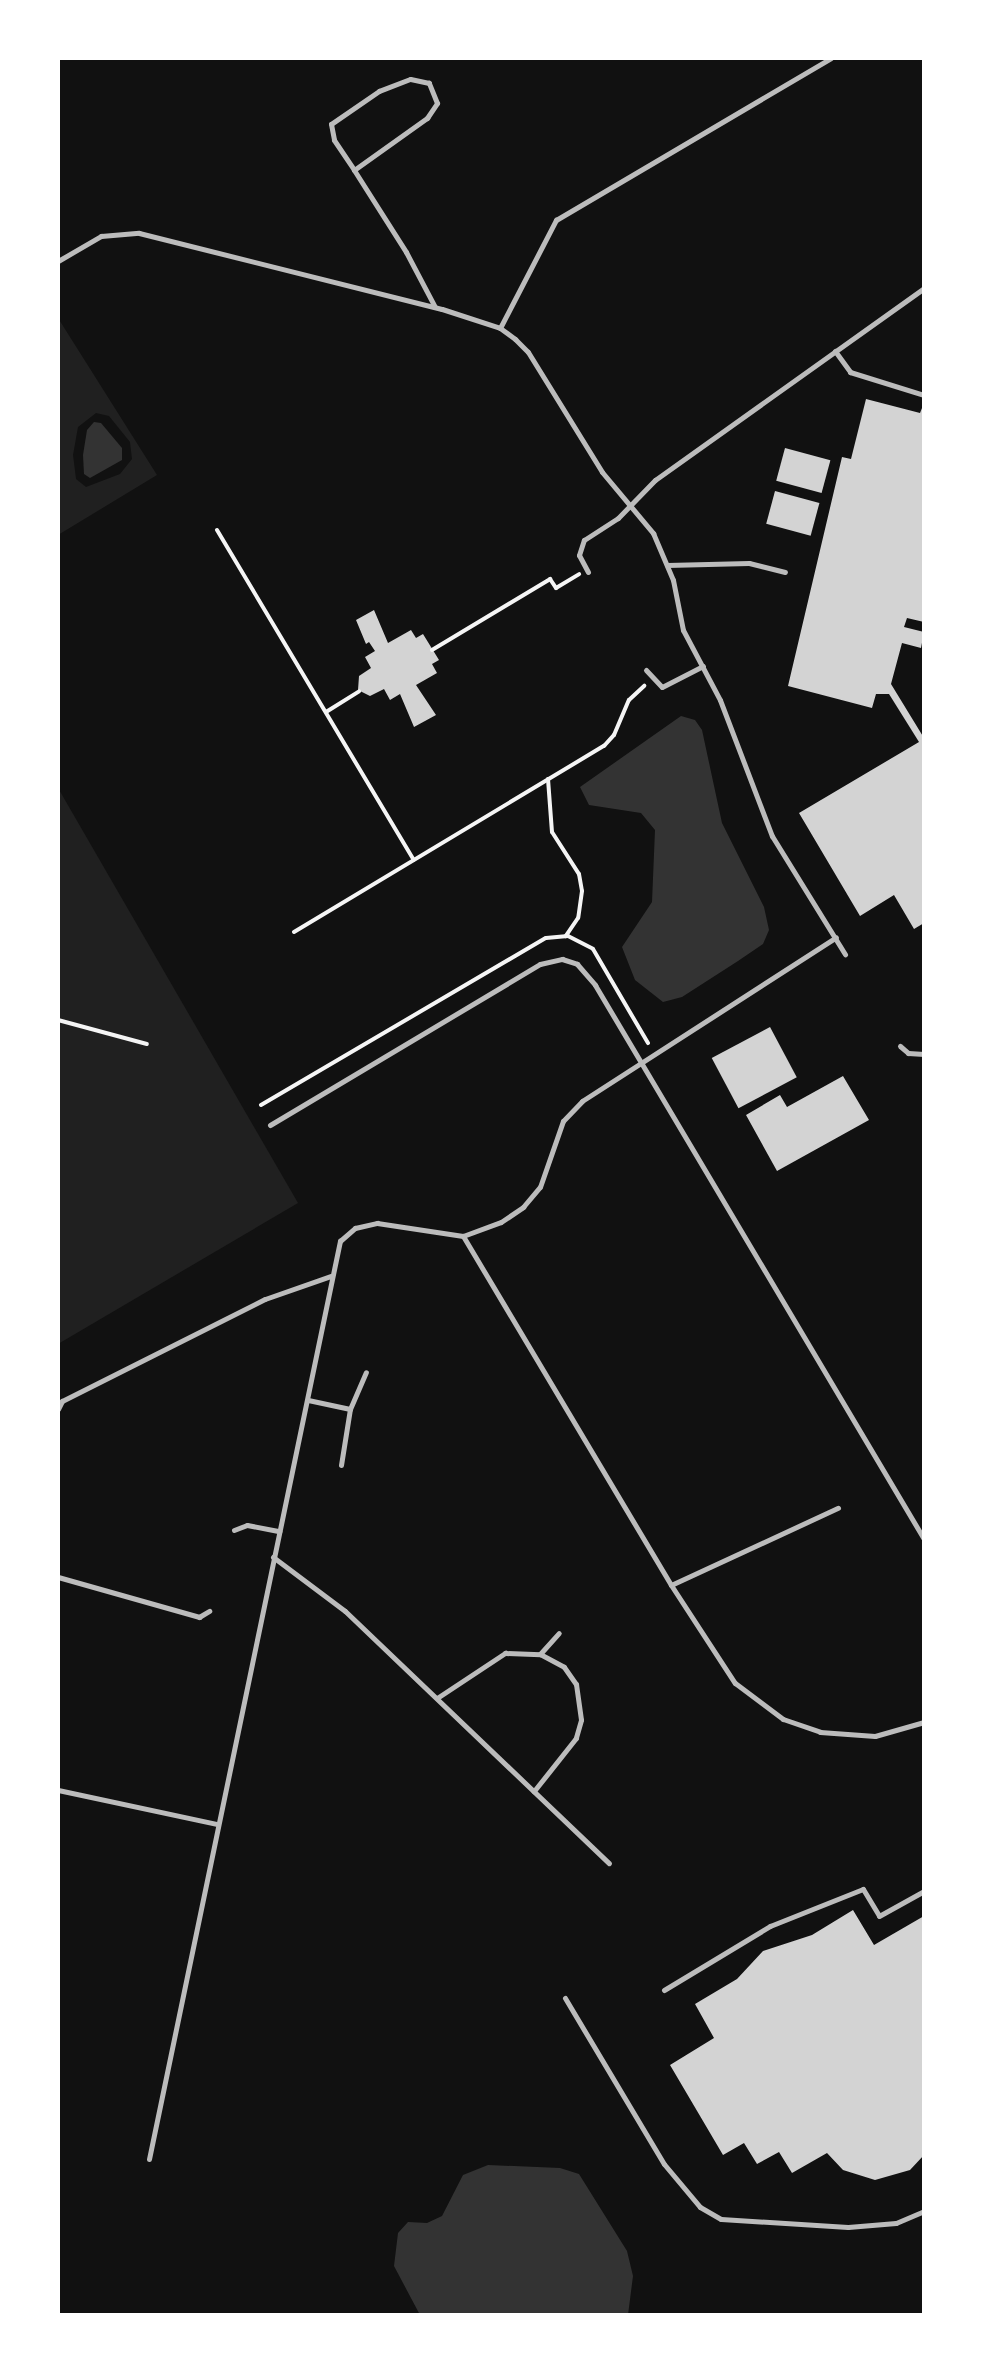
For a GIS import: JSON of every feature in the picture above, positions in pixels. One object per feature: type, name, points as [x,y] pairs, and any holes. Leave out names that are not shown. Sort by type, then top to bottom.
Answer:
[{"type":"lane","points":[[500,328],[556,220],[832,58]]},
{"type":"lane","points":[[354,170],[426,118],[437,103],[429,84],[410,79],[379,91],[330,124],[334,140],[435,307]]},
{"type":"lane","points":[[58,261],[101,236],[139,232],[435,307],[500,328],[528,352],[602,472],[632,504],[668,565],[680,621],[703,666],[772,836],[845,954]]},
{"type":"lane","points":[[587,571],[579,556],[580,545],[656,480],[924,288]]},
{"type":"lane","points":[[836,351],[850,372],[924,395]]},
{"type":"lane","points":[[668,565],[749,563],[785,572]]},
{"type":"lane","points":[[646,670],[652,680],[667,686],[703,666]]},
{"type":"lane","points":[[149,2159],[331,1276],[346,1233],[366,1225],[388,1223],[463,1236],[491,1228],[523,1207],[540,1187],[558,1132],[572,1110],[836,937]]},
{"type":"lane","points":[[270,1125],[554,960],[569,960],[590,977],[924,1539]]},
{"type":"lane","points":[[900,1046],[908,1053],[924,1054]]},
{"type":"lane","points":[[463,1236],[722,1668],[750,1697],[783,1719],[820,1732],[858,1737],[892,1734],[924,1722]]},
{"type":"lane","points":[[58,1408],[62,1401],[265,1299],[331,1276]]},
{"type":"lane","points":[[341,1465],[350,1409],[366,1372]]},
{"type":"lane","points":[[308,1400],[350,1409]]},
{"type":"lane","points":[[671,1585],[838,1508]]},
{"type":"lane","points":[[234,1530],[247,1525],[279,1531]]},
{"type":"lane","points":[[274,1557],[309,1580],[609,1863]]},
{"type":"lane","points":[[58,1577],[199,1617],[209,1611]]},
{"type":"lane","points":[[540,1654],[559,1634]]},
{"type":"lane","points":[[437,1698],[495,1657],[523,1650],[564,1666],[576,1684],[581,1720],[576,1738],[534,1792]]},
{"type":"lane","points":[[58,1790],[217,1824]]},
{"type":"lane","points":[[664,1990],[770,1926],[863,1889],[879,1916],[924,1891]]},
{"type":"lane","points":[[565,1998],[664,2164],[710,2213],[721,2219],[848,2227],[896,2223],[924,2213]]},
{"type":"lane","points":[[924,2224],[924,2238]]},
{"type":"path","points":[[217,530],[414,860]]},
{"type":"path","points":[[432,650],[550,579],[556,588],[587,571]]},
{"type":"path","points":[[294,932],[610,741],[629,700],[652,680]]},
{"type":"path","points":[[326,712],[359,692]]},
{"type":"path","points":[[548,779],[552,832],[581,883],[578,918],[566,936]]},
{"type":"path","points":[[58,1020],[148,1044]]},
{"type":"shaded area","points":[[58,318],[157,475],[58,535]],"holes":[[[96,413],[109,416],[130,442],[132,459],[120,474],[86,487],[76,479],[73,455],[78,427]]]},
{"type":"shaded area","points":[[94,422],[101,423],[122,448],[122,460],[90,478],[84,474],[83,455],[87,430]]},
{"type":"shaded area","points":[[681,716],[695,720],[702,730],[722,823],[764,907],[769,930],[763,944],[738,961],[682,997],[663,1002],[635,980],[622,947],[652,902],[655,830],[641,813],[589,805],[580,787]]},
{"type":"shaded area","points":[[58,788],[298,1203],[58,1344]]},
{"type":"shaded area","points":[[488,2165],[560,2168],[579,2174],[627,2251],[633,2276],[628,2315],[420,2315],[394,2266],[398,2233],[408,2222],[427,2223],[442,2216],[463,2175]]},
{"type":"building","points":[[866,399],[920,413],[924,403],[924,622],[907,618],[904,627],[924,632],[921,648],[902,643],[891,684],[924,738],[924,923],[914,929],[894,895],[860,916],[799,813],[919,742],[889,694],[876,694],[872,708],[788,686],[842,457],[851,459]]},
{"type":"building","points":[[785,448],[830,460],[822,493],[776,481]]},
{"type":"building","points":[[775,491],[819,503],[811,536],[766,524]]},
{"type":"building","points":[[374,610],[388,643],[411,630],[416,638],[423,634],[439,660],[432,664],[437,673],[416,685],[436,715],[414,727],[400,694],[390,700],[384,689],[370,696],[358,690],[359,676],[371,668],[365,657],[375,651],[369,642],[366,644],[356,620]]},
{"type":"building","points":[[770,1027],[797,1077],[738,1108],[712,1058]]},
{"type":"building","points":[[843,1076],[869,1120],[777,1171],[746,1115],[780,1095],[787,1107]]},
{"type":"building","points":[[853,1910],[874,1945],[924,1916],[924,2155],[910,2170],[875,2180],[843,2170],[827,2153],[792,2173],[779,2152],[757,2164],[744,2143],[723,2155],[670,2065],[714,2038],[695,2004],[737,1979],[763,1951],[812,1935]]}]
